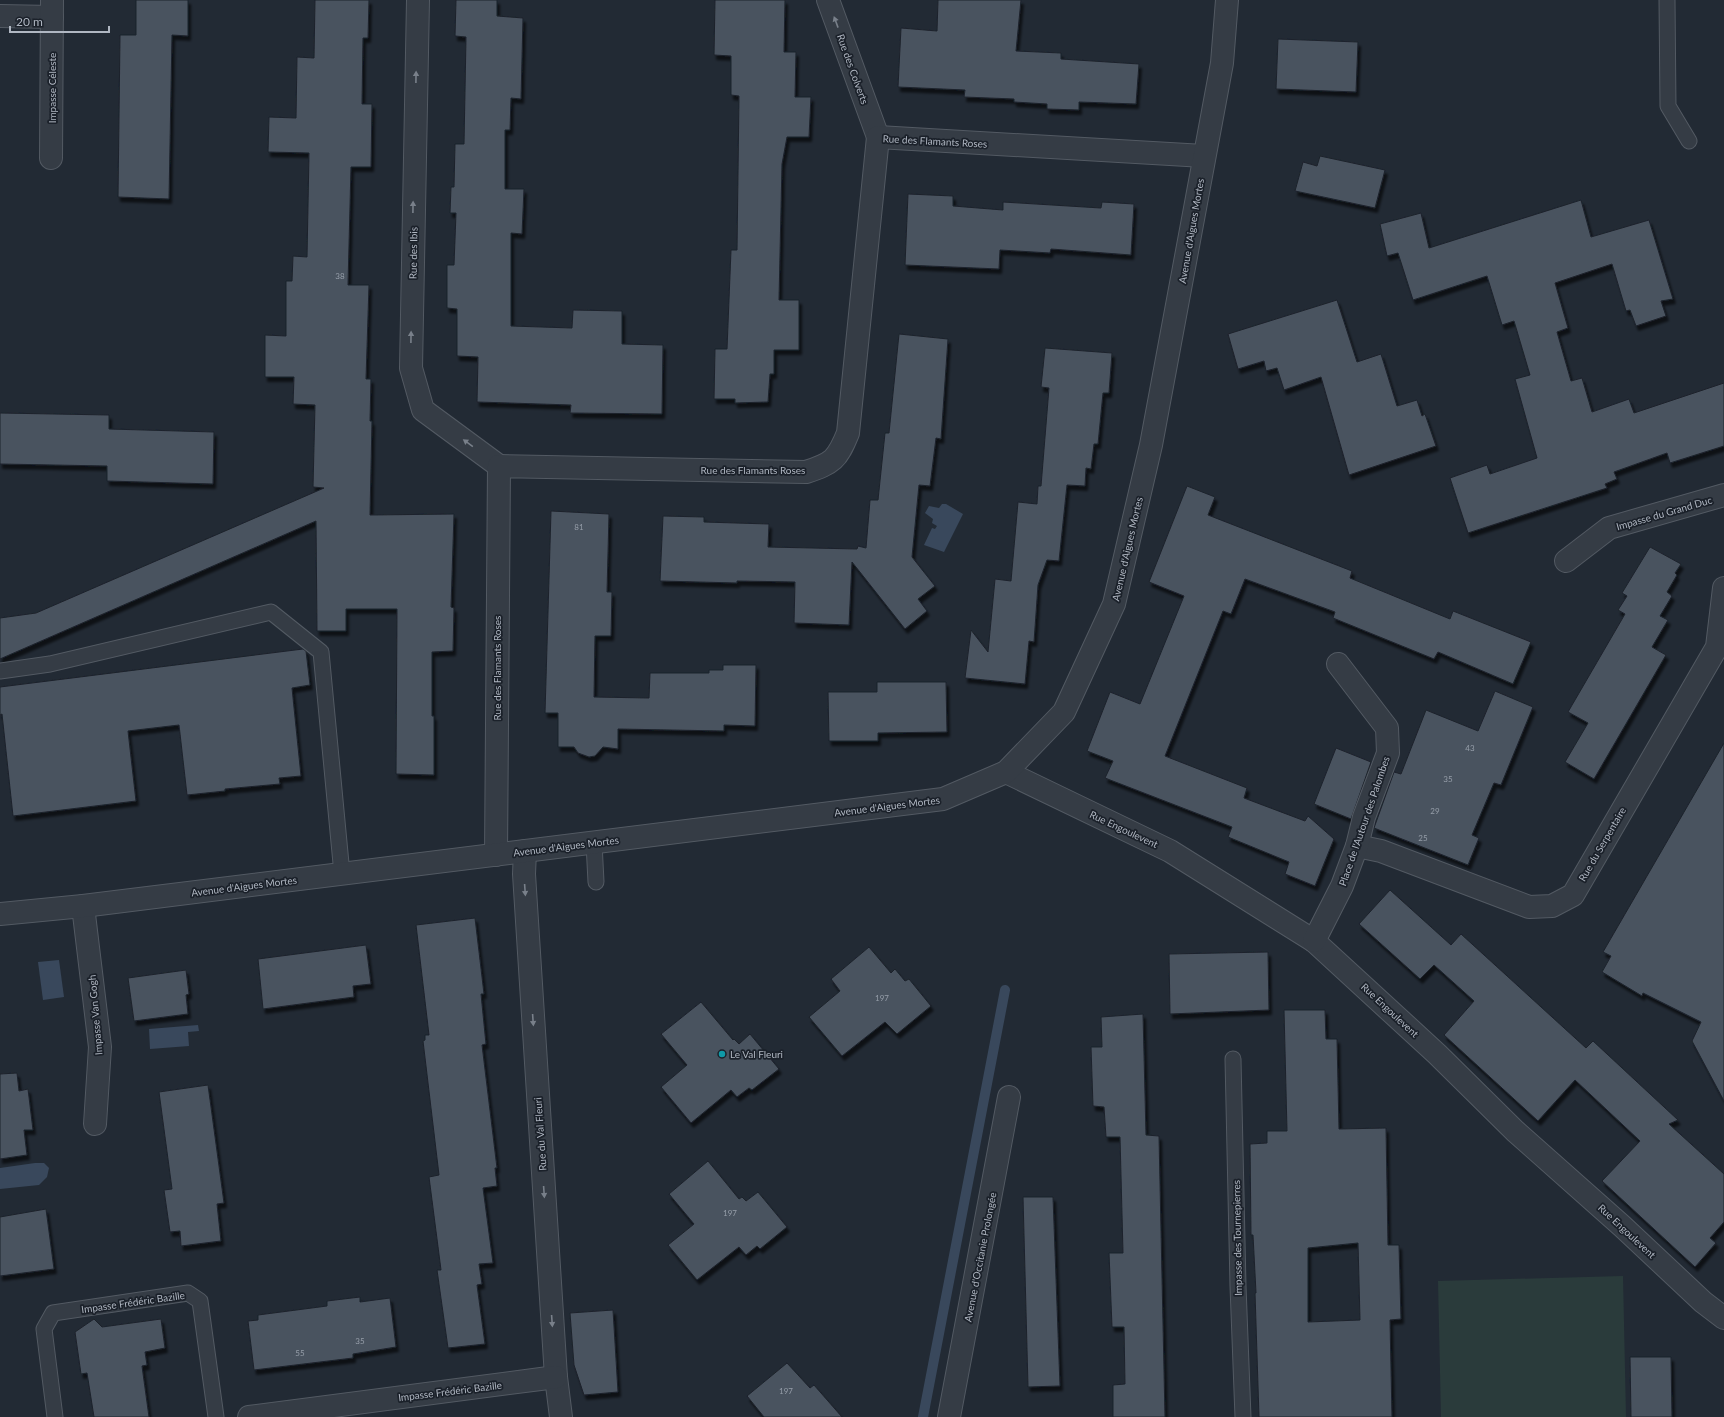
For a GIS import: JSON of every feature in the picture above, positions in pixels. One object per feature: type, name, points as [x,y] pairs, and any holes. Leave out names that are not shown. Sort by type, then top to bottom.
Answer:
[{"type":"street","name":"Rue des Ibis","points":[[418,0],[411,368],[424,410],[500,466]]},
{"type":"street","name":"Rue des Colverts","points":[[828,0],[878,137]]},
{"type":"street","name":"Avenue d'Aigues Mortes","points":[[0,914],[83,906],[943,799],[1006,772],[1064,712],[1114,604],[1151,445],[1222,63],[1227,0]]},
{"type":"street","points":[[0,16],[52,9]]},
{"type":"street","name":"Impasse Céleste","points":[[51,158],[52,9]]},
{"type":"street","name":"Rue des Flamants Roses","points":[[496,855],[500,466],[806,472],[826,465],[840,452],[848,433],[878,137],[1204,156]]},
{"type":"street","name":"Impasse du Grand Duc","points":[[1566,561],[1609,528],[1724,495]]},
{"type":"street","name":"Rue du Serpentaire","points":[[1357,846],[1381,851],[1529,907],[1552,906],[1573,895],[1717,647],[1724,588]]},
{"type":"street","name":"Place de l'Autour des Palombes","points":[[1314,941],[1342,886],[1357,846],[1364,817],[1388,753],[1387,728],[1338,664]]},
{"type":"street","name":"Rue Engoulevent","points":[[1006,772],[1170,851],[1274,914],[1314,941],[1437,1054],[1515,1131],[1622,1226],[1703,1302],[1724,1318]]},
{"type":"street","name":"Rue du Val Fleuri","points":[[525,851],[524,874],[556,1377],[561,1417]]},
{"type":"street","name":"Impasse Van Gogh","points":[[83,906],[100,1047],[95,1124]]},
{"type":"street","name":"Avenue d'Occitanie Prolongée","points":[[949,1417],[1010,1097]]},
{"type":"street","name":"Impasse Frédéric Bazille","points":[[249,1417],[556,1377]]},
{"type":"lane","points":[[1667,0],[1668,106],[1689,141]]},
{"type":"lane","points":[[0,671],[50,664],[271,612],[321,652],[342,874]]},
{"type":"lane","points":[[594,843],[596,882]]},
{"type":"lane","name":"Impasse des Tournepierres","points":[[1233,1059],[1238,1286],[1243,1417]]},
{"type":"lane","name":"Impasse Frédéric Bazille","points":[[55,1417],[44,1329],[53,1313],[188,1293],[200,1301],[216,1417]]},
{"type":"shaded area","points":[[1623,1276],[1626,1417],[1441,1417],[1438,1281]]},
{"type":"water","points":[[942,504],[946,504],[963,514],[944,552],[924,545],[932,528],[935,529],[937,526],[932,523],[933,519],[925,513],[929,506],[939,508]]},
{"type":"water","points":[[59,960],[64,997],[43,1000],[38,962]]},
{"type":"water","points":[[198,1025],[199,1031],[188,1032],[189,1046],[150,1049],[149,1029]]},
{"type":"water","points":[[44,1163],[49,1168],[47,1177],[39,1185],[0,1189],[0,1168]]},
{"type":"building","points":[[136,0],[188,0],[188,36],[172,35],[169,199],[118,197],[120,35],[136,35]]},
{"type":"building","points":[[315,0],[369,0],[368,38],[363,38],[362,104],[372,104],[371,167],[351,167],[348,285],[369,285],[366,379],[371,379],[370,421],[372,421],[370,515],[454,514],[451,607],[454,608],[453,651],[432,652],[434,775],[396,774],[397,609],[346,609],[346,631],[317,631],[316,521],[0,659],[0,618],[36,613],[324,488],[313,487],[315,405],[293,404],[294,377],[265,377],[265,335],[286,336],[286,281],[292,281],[293,256],[307,257],[309,153],[268,152],[269,117],[296,118],[297,57],[314,58]]},
{"type":"building","points":[[456,0],[497,0],[497,16],[523,18],[521,99],[511,98],[510,130],[505,130],[505,189],[524,189],[522,234],[511,233],[511,326],[572,328],[573,310],[622,311],[622,344],[663,345],[662,414],[570,413],[571,405],[477,402],[478,357],[457,356],[457,309],[447,308],[447,265],[454,265],[456,213],[450,213],[451,187],[454,187],[455,144],[464,144],[466,37],[455,36]]},
{"type":"building","points":[[715,0],[785,0],[784,52],[796,52],[795,97],[811,97],[809,137],[787,137],[782,164],[779,300],[799,300],[799,350],[774,350],[774,374],[770,374],[768,402],[735,403],[735,399],[714,399],[715,349],[727,349],[731,250],[737,250],[739,96],[731,95],[731,56],[714,55]]},
{"type":"building","points":[[938,0],[1021,0],[1016,51],[1061,53],[1061,59],[1139,64],[1136,104],[1079,102],[1079,110],[1047,109],[1047,104],[1014,102],[1014,99],[964,97],[965,90],[898,87],[901,28],[937,31]]},
{"type":"building","points":[[1278,39],[1358,42],[1356,92],[1276,89]]},
{"type":"building","points":[[1320,156],[1385,170],[1375,208],[1295,191],[1303,162],[1317,166]]},
{"type":"building","points":[[908,194],[953,196],[953,206],[1003,210],[1003,202],[1101,208],[1102,202],[1134,204],[1131,255],[1051,249],[1050,253],[1000,250],[999,269],[905,265]]},
{"type":"building","points":[[1581,200],[1591,237],[1649,220],[1673,299],[1661,301],[1666,316],[1636,326],[1630,310],[1626,311],[1612,264],[1555,283],[1568,328],[1557,332],[1571,381],[1582,378],[1592,412],[1629,399],[1634,413],[1724,383],[1724,446],[1670,463],[1667,453],[1614,472],[1617,479],[1605,484],[1607,488],[1468,533],[1450,478],[1487,465],[1490,474],[1537,458],[1515,379],[1530,375],[1514,321],[1502,325],[1487,276],[1413,300],[1398,253],[1387,256],[1380,224],[1421,213],[1429,248]]},
{"type":"building","points":[[1337,300],[1357,362],[1381,354],[1397,406],[1417,400],[1422,416],[1425,414],[1436,446],[1349,475],[1321,377],[1284,390],[1277,368],[1266,371],[1264,361],[1238,369],[1228,334]]},
{"type":"building","points":[[899,334],[948,339],[941,439],[936,438],[930,486],[919,485],[912,557],[935,586],[918,599],[927,611],[905,629],[852,562],[849,625],[794,623],[795,582],[737,581],[737,583],[660,581],[663,516],[704,517],[704,522],[769,524],[768,547],[857,549],[858,546],[866,548],[870,500],[878,500],[885,433],[889,433]]},
{"type":"building","points":[[1045,348],[1112,353],[1109,393],[1103,393],[1098,444],[1094,444],[1091,469],[1086,468],[1085,486],[1067,485],[1059,561],[1047,560],[1038,585],[1034,642],[1029,641],[1025,684],[965,678],[971,630],[988,652],[995,579],[1011,581],[1018,502],[1037,504],[1038,486],[1041,486],[1049,388],[1041,387]]},
{"type":"building","points":[[0,413],[109,415],[109,429],[214,432],[213,484],[107,481],[107,466],[0,464]]},
{"type":"building","points":[[1187,486],[1215,497],[1208,515],[1352,571],[1350,578],[1450,619],[1453,611],[1531,642],[1513,684],[1438,652],[1434,659],[1333,618],[1335,612],[1245,579],[1231,614],[1223,611],[1165,756],[1247,788],[1244,798],[1305,821],[1308,816],[1334,839],[1315,886],[1285,874],[1289,862],[1228,837],[1232,827],[1105,778],[1113,761],[1087,751],[1110,692],[1140,704],[1184,596],[1149,582]]},
{"type":"building","points":[[551,511],[609,514],[607,592],[612,592],[611,636],[595,636],[594,697],[649,698],[650,673],[709,673],[709,670],[723,670],[723,665],[756,665],[755,726],[724,725],[724,731],[618,729],[618,749],[603,747],[595,756],[589,757],[578,753],[574,747],[558,747],[558,713],[545,713]]},
{"type":"building","points":[[1650,547],[1681,564],[1675,573],[1677,575],[1667,592],[1672,596],[1660,616],[1668,620],[1652,647],[1666,655],[1594,779],[1565,762],[1588,723],[1568,712],[1625,614],[1618,610],[1627,596],[1622,593]]},
{"type":"building","points":[[303,649],[306,651],[310,685],[292,688],[301,776],[279,778],[280,784],[225,789],[225,791],[187,795],[179,725],[128,731],[136,801],[13,816],[2,714],[0,715],[0,687]]},
{"type":"building","points":[[877,682],[946,682],[947,732],[878,733],[878,741],[829,741],[828,692],[877,692]]},
{"type":"building","points":[[1495,691],[1533,707],[1501,785],[1494,783],[1472,835],[1479,838],[1468,865],[1374,828],[1394,772],[1401,774],[1426,710],[1478,731]]},
{"type":"building","points":[[1724,743],[1724,1101],[1692,1041],[1701,1022],[1643,993],[1642,996],[1602,972],[1611,956],[1603,952]]},
{"type":"building","points":[[1336,748],[1371,762],[1351,819],[1314,804]]},
{"type":"building","points":[[1390,890],[1451,945],[1461,934],[1586,1048],[1593,1041],[1678,1120],[1669,1124],[1724,1174],[1724,1222],[1710,1238],[1716,1243],[1695,1267],[1602,1181],[1640,1141],[1575,1080],[1538,1121],[1444,1035],[1474,1001],[1434,965],[1420,979],[1359,924]]},
{"type":"building","points":[[475,918],[484,994],[481,994],[486,1044],[482,1045],[497,1168],[495,1168],[497,1186],[483,1188],[493,1263],[479,1264],[482,1284],[477,1285],[485,1344],[448,1348],[437,1270],[441,1270],[429,1177],[439,1175],[423,1041],[425,1040],[425,1035],[429,1035],[416,925]]},
{"type":"building","points":[[366,945],[371,984],[353,986],[354,997],[263,1009],[258,959]]},
{"type":"building","points":[[869,947],[891,973],[895,969],[905,981],[909,979],[931,1006],[897,1034],[885,1022],[842,1056],[809,1017],[840,991],[831,979]]},
{"type":"building","points":[[1268,952],[1269,1010],[1170,1014],[1169,954]]},
{"type":"building","points":[[186,970],[189,994],[186,995],[188,1014],[134,1021],[128,978]]},
{"type":"building","name":"Le Val Fleuri","points":[[701,1002],[733,1040],[734,1039],[739,1044],[750,1034],[779,1069],[752,1090],[749,1088],[737,1097],[731,1090],[691,1123],[661,1087],[687,1065],[661,1034]]},
{"type":"building","points":[[1284,1010],[1325,1010],[1326,1039],[1337,1039],[1339,1129],[1386,1128],[1388,1245],[1399,1245],[1401,1319],[1390,1320],[1392,1417],[1259,1417],[1256,1293],[1253,1235],[1251,1235],[1250,1144],[1267,1143],[1267,1131],[1287,1131]],"holes":[[[1358,1243],[1360,1320],[1308,1322],[1308,1248]]]},
{"type":"building","points":[[1143,1014],[1146,1135],[1159,1136],[1165,1417],[1113,1417],[1113,1385],[1125,1384],[1124,1327],[1112,1327],[1109,1253],[1123,1253],[1120,1137],[1106,1137],[1104,1107],[1093,1106],[1091,1047],[1102,1047],[1101,1017]]},
{"type":"building","points":[[17,1073],[19,1091],[28,1089],[33,1130],[24,1130],[27,1155],[0,1159],[0,1074]]},
{"type":"building","points":[[208,1085],[224,1203],[217,1204],[221,1241],[181,1246],[180,1231],[170,1232],[164,1190],[172,1189],[159,1092]]},
{"type":"building","points":[[708,1161],[739,1199],[742,1197],[746,1201],[758,1192],[787,1227],[760,1249],[757,1246],[746,1255],[739,1247],[697,1280],[668,1245],[694,1224],[669,1194]]},
{"type":"building","points":[[1023,1197],[1053,1197],[1060,1386],[1028,1387]]},
{"type":"building","points":[[46,1209],[54,1269],[0,1276],[0,1217]]},
{"type":"building","points":[[360,1297],[360,1302],[390,1298],[396,1347],[353,1354],[353,1358],[254,1370],[248,1321],[258,1320],[258,1315],[327,1306],[327,1301]]},
{"type":"building","points":[[613,1310],[618,1392],[584,1395],[574,1365],[570,1313]]},
{"type":"building","points":[[94,1319],[102,1327],[161,1319],[165,1348],[145,1352],[147,1365],[142,1366],[149,1417],[94,1417],[87,1373],[81,1374],[75,1332]]},
{"type":"building","points":[[1630,1357],[1671,1357],[1672,1417],[1631,1417]]},
{"type":"building","points":[[787,1363],[810,1388],[814,1385],[842,1417],[764,1417],[747,1396]]},
{"type":"waterway","points":[[923,1417],[1005,990]]},
{"type":"place","name":"Le Val Fleuri","points":[[722,1054]]}]
